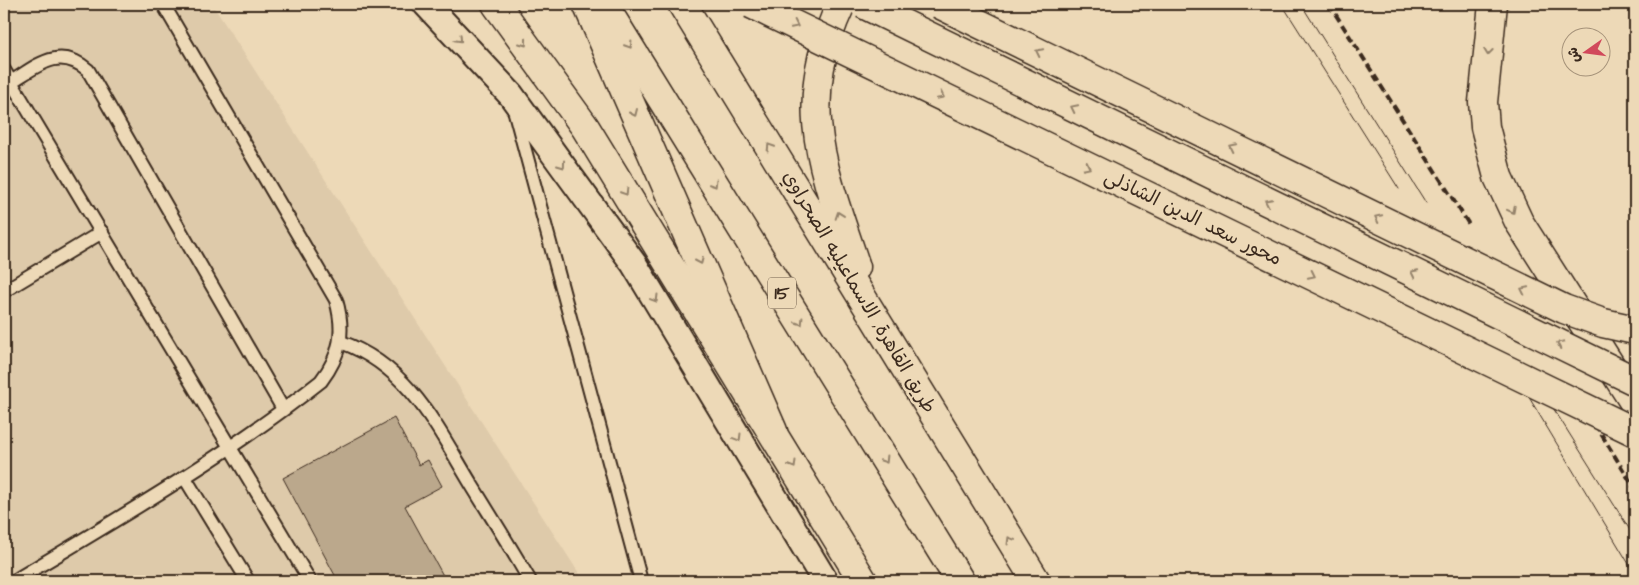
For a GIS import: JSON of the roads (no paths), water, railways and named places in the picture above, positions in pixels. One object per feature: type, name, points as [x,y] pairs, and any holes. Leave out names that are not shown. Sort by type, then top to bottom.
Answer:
[{"type":"main road","points":[[496,4],[584,127],[773,431],[863,581]]},
{"type":"main road","points":[[587,4],[773,431]]},
{"type":"main road","name":"15","points":[[603,4],[960,581]]},
{"type":"main road","name":"طريق القاهرة, الاسماعيليه الصحراوي","points":[[682,4],[1036,581]]},
{"type":"main road","name":"محور سعد الدين الشاذلى","points":[[751,4],[1635,432]]},
{"type":"main road","points":[[841,4],[824,45],[819,68],[815,108],[817,139],[822,162],[871,311]]},
{"type":"main road","points":[[863,4],[1635,380]]},
{"type":"main road","points":[[939,4],[1564,309],[1603,323],[1635,330]]},
{"type":"main road","points":[[1493,4],[1483,102],[1486,128],[1498,177],[1519,222],[1635,404]]},
{"type":"street","points":[[426,4],[511,94],[634,264],[825,581]]},
{"type":"lane","points":[[14,581],[30,577],[185,478],[283,409],[321,381],[332,367],[340,342],[341,316],[336,300],[163,4]]},
{"type":"lane","points":[[11,82],[51,59],[71,59],[88,70],[283,409]]},
{"type":"lane","points":[[4,70],[310,581]]},
{"type":"lane","points":[[511,94],[641,581]]},
{"type":"lane","points":[[4,291],[102,232]]},
{"type":"lane","points":[[340,342],[354,347],[389,368],[421,402],[530,581]]},
{"type":"lane","points":[[185,478],[248,581]]},
{"type":"tram line","points":[[1282,4],[1399,189]]},
{"type":"tram line","points":[[1301,4],[1426,203]]},
{"type":"tram line","points":[[1524,389],[1635,574]]},
{"type":"tram line","points":[[1550,403],[1635,538]]},
{"type":"railway","points":[[1329,4],[1470,226]]},
{"type":"railway","points":[[1595,424],[1635,489]]}]
